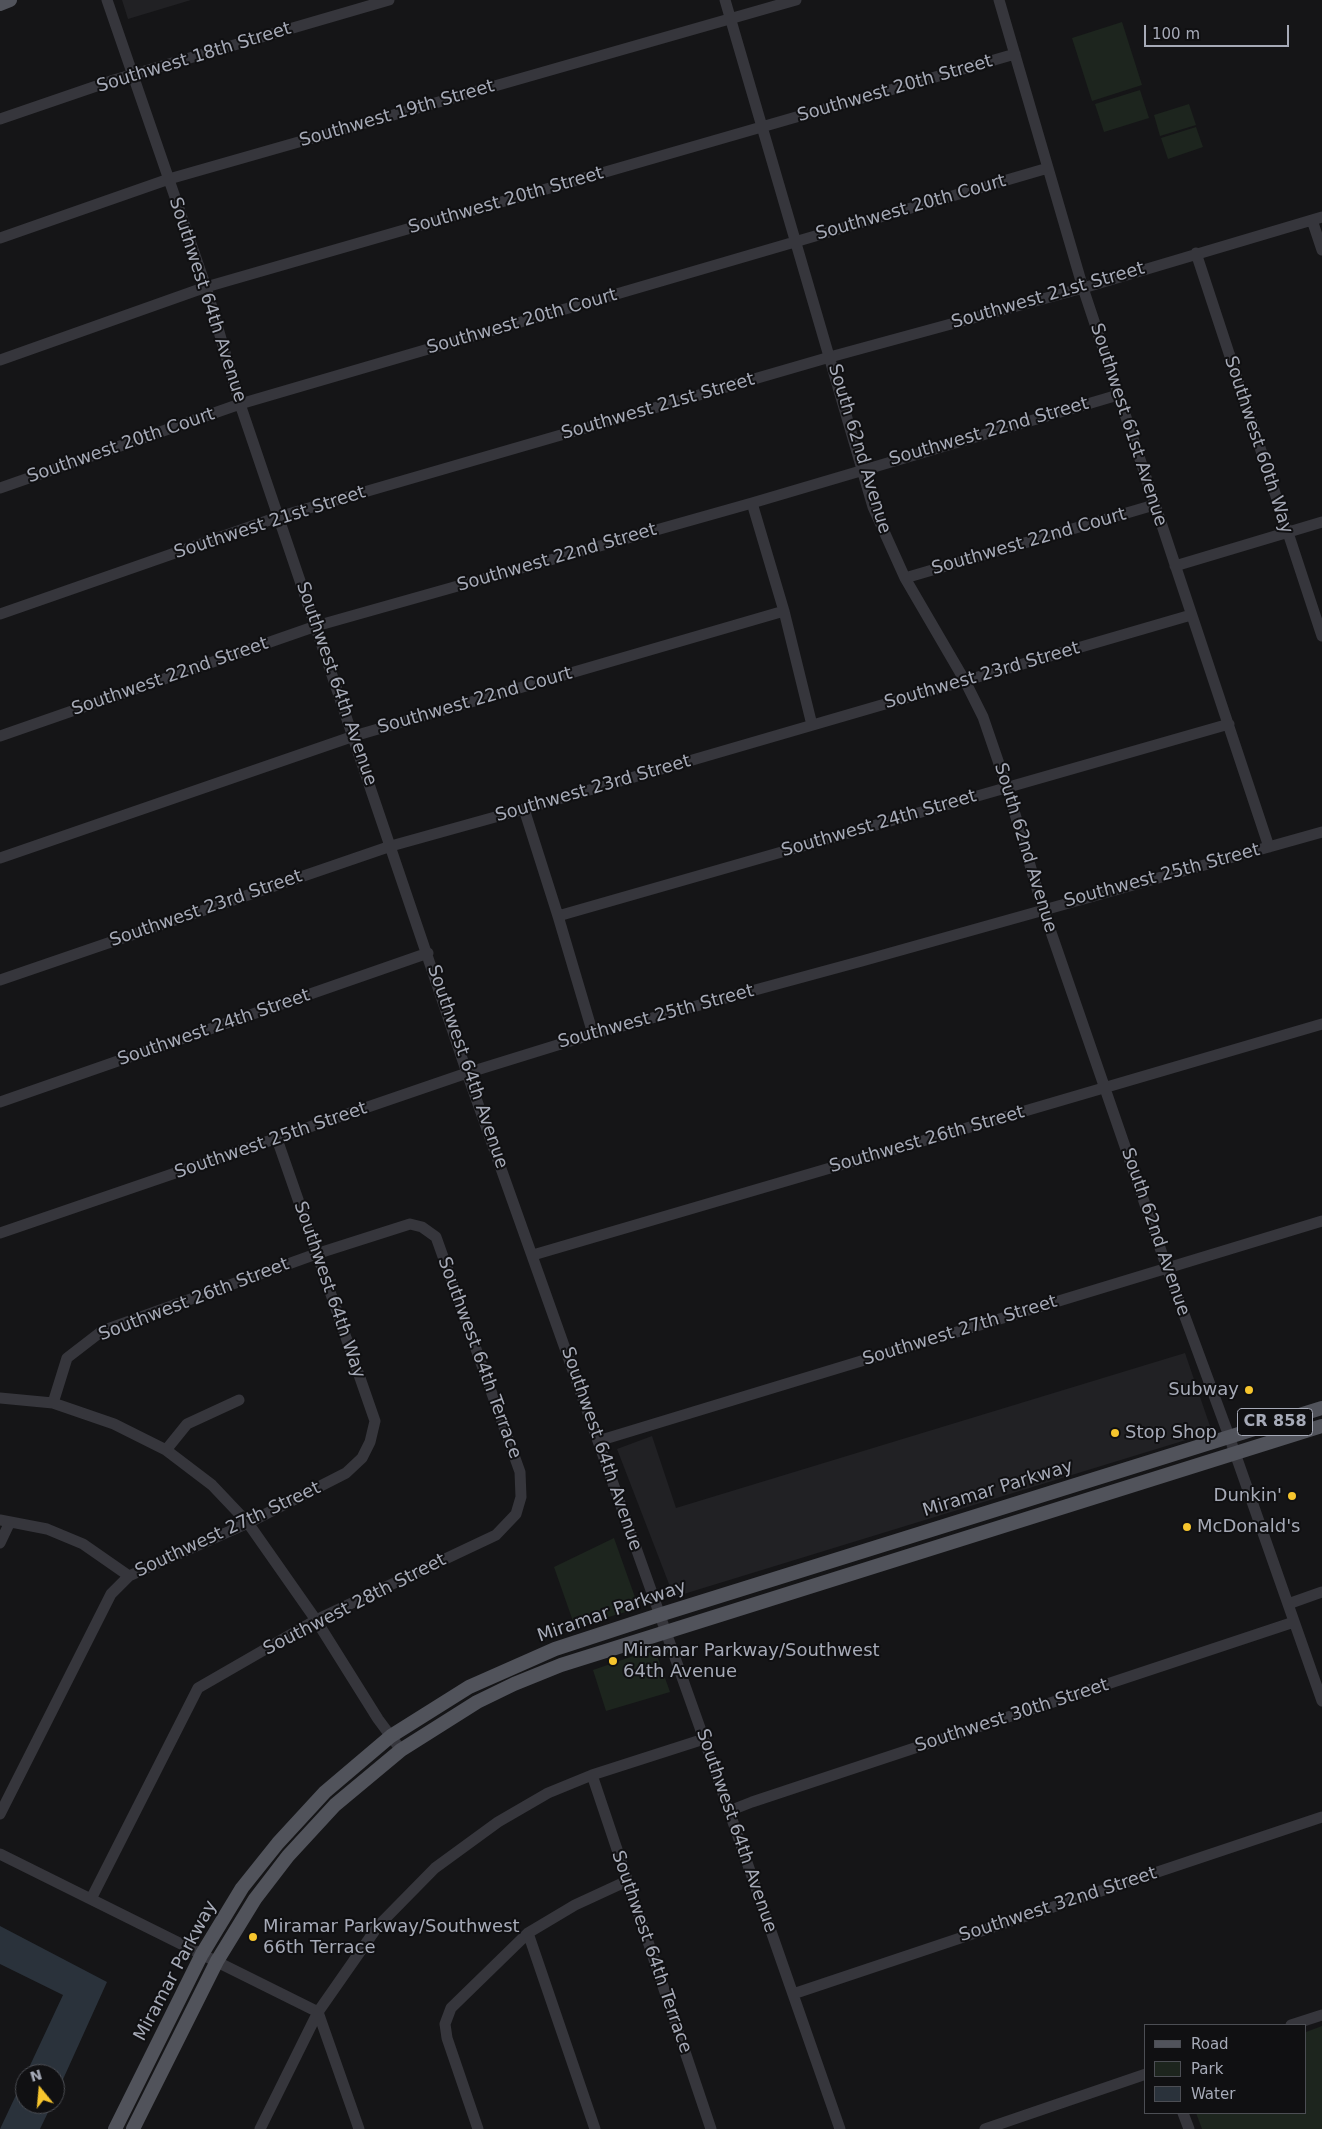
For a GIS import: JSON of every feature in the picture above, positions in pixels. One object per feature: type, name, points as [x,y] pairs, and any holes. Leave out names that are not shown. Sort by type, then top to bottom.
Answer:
[{"type":"main road","points":[[0,4],[10,0]]},
{"type":"main road","name":"Miramar Parkway","points":[[115,2129],[202,1954],[242,1888],[278,1843],[325,1792],[391,1736],[469,1687],[555,1649],[1322,1408]]},
{"type":"main road","name":"Miramar Parkway","points":[[133,2129],[217,1961],[255,1899],[288,1856],[336,1805],[401,1750],[477,1702],[514,1684],[561,1666],[665,1632],[1322,1426]]},
{"type":"main road","points":[[865,1570],[872,1562],[913,1547],[924,1532]]},
{"type":"street","name":"Southwest 64th Avenue","points":[[107,0],[206,287],[240,404],[278,517],[468,1073],[840,2129]]},
{"type":"street","name":"Southwest 18th Street","points":[[0,119],[132,75],[389,0]]},
{"type":"street","name":"South 62nd Avenue","points":[[726,0],[873,507],[904,578],[965,681],[983,717],[1007,787],[1043,909],[1167,1268],[1229,1436],[1322,1701]]},
{"type":"street","name":"Southwest 19th Street","points":[[0,238],[169,179],[796,0]]},
{"type":"street","name":"Southwest 61st Avenue","points":[[999,0],[1083,288],[1269,847]]},
{"type":"street","name":"Southwest 20th Street","points":[[0,360],[206,287],[1015,54]]},
{"type":"street","name":"Southwest 20th Court","points":[[0,488],[240,404],[1048,168]]},
{"type":"street","name":"Southwest 21st Street","points":[[0,614],[278,517],[830,357],[1083,288],[1196,253],[1317,219]]},
{"type":"street","points":[[1317,219],[1322,250]]},
{"type":"street","name":"Southwest 60th Way","points":[[1196,253],[1286,532],[1322,636]]},
{"type":"street","name":"Southwest 22nd Street","points":[[0,736],[316,626],[752,503],[861,469],[1118,395]]},
{"type":"street","points":[[752,503],[784,611],[812,725]]},
{"type":"street","name":"Southwest 22nd Court","points":[[904,578],[1154,505]]},
{"type":"street","points":[[1176,566],[1322,522]]},
{"type":"street","name":"Southwest 22nd Court","points":[[0,858],[354,736],[784,611]]},
{"type":"street","name":"Southwest 23rd Street","points":[[0,980],[391,846],[524,810],[1191,615]]},
{"type":"street","name":"Southwest 24th Street","points":[[558,916],[1228,724]]},
{"type":"street","points":[[524,810],[558,916],[592,1034]]},
{"type":"street","name":"Southwest 25th Street","points":[[0,1233],[468,1073],[592,1034],[862,961],[1322,832]]},
{"type":"street","name":"Southwest 24th Street","points":[[0,1102],[428,953]]},
{"type":"street","name":"Southwest 26th Street","points":[[533,1255],[1322,1024]]},
{"type":"street","name":"Southwest 64th Way","points":[[277,1139],[375,1421],[370,1442]]},
{"type":"street","name":"Southwest 27th Street","points":[[598,1441],[1322,1221]]},
{"type":"street","name":"Southwest 26th Street","points":[[52,1403],[67,1358],[102,1331],[316,1254],[410,1224],[422,1227]]},
{"type":"street","name":"Southwest 64th Terrace","points":[[422,1227],[436,1237],[520,1472],[521,1497]]},
{"type":"street","points":[[0,1398],[52,1403],[114,1424],[166,1450],[212,1485],[248,1523],[316,1620],[378,1719],[401,1750]]},
{"type":"street","points":[[166,1450],[187,1424],[239,1400]]},
{"type":"street","name":"Southwest 27th Street","points":[[0,1814],[111,1594],[129,1576],[248,1523],[346,1473],[362,1458],[370,1442]]},
{"type":"street","name":"Southwest 28th Street","points":[[91,1899],[198,1688],[316,1620],[496,1535],[516,1514],[521,1497]]},
{"type":"street","points":[[0,1543],[5,1521],[48,1529],[83,1544],[129,1576]]},
{"type":"street","points":[[1288,1604],[1322,1592]]},
{"type":"street","name":"Southwest 30th Street","points":[[729,1811],[1294,1622]]},
{"type":"street","points":[[260,2129],[318,2012],[378,1926],[435,1868],[498,1822],[548,1794],[592,1774],[704,1739]]},
{"type":"street","name":"Southwest 64th Terrace","points":[[592,1774],[711,2129]]},
{"type":"street","name":"Southwest 32nd Street","points":[[793,1994],[1322,1817]]},
{"type":"street","points":[[0,1854],[318,2012],[359,2129]]},
{"type":"street","points":[[478,2129],[447,2038],[445,2024],[451,2008],[528,1934],[575,1905],[627,1881]]},
{"type":"street","points":[[528,1934],[595,2129]]},
{"type":"street","points":[[1294,2024],[1322,2015]]},
{"type":"street","points":[[985,2129],[1144,2075]]},
{"type":"street","points":[[1184,2114],[1189,2129]]},
{"type":"shaded area","points":[[122,0],[191,0],[128,19]]},
{"type":"shaded area","points":[[1185,1353],[1212,1432],[674,1597],[617,1449],[652,1436],[676,1508]]},
{"type":"green space","points":[[1122,22],[1142,85],[1092,101],[1072,38]]},
{"type":"green space","points":[[1140,90],[1149,118],[1104,132],[1095,104]]},
{"type":"green space","points":[[1189,104],[1196,125],[1160,136],[1154,115]]},
{"type":"green space","points":[[1196,127],[1203,147],[1168,159],[1161,138]]},
{"type":"green space","points":[[614,1538],[636,1600],[635,1606],[629,1611],[575,1627],[554,1567]]},
{"type":"green space","points":[[645,1652],[652,1653],[658,1658],[670,1692],[606,1711],[593,1670]]},
{"type":"green space","points":[[1322,2026],[1322,2129],[1202,2129],[1196,2114],[1307,2114],[1307,2032]]},
{"type":"water","points":[[0,1926],[107,1982],[65,2075],[65,2064],[31,2064],[63,1995],[0,1964]]},
{"type":"water","points":[[15,2097],[15,2114],[47,2114],[40,2129],[0,2129]]},
{"type":"place","name":"Subway","points":[[1249,1390]]},
{"type":"place","name":"Stop Shop","points":[[1115,1433]]},
{"type":"place","name":"Dunkin'","points":[[1292,1496]]},
{"type":"place","name":"McDonald's","points":[[1187,1527]]},
{"type":"place","name":"Miramar Parkway/Southwest 64th Avenue","points":[[613,1661]]},
{"type":"place","name":"Miramar Parkway/Southwest 66th Terrace","points":[[253,1937]]}]
